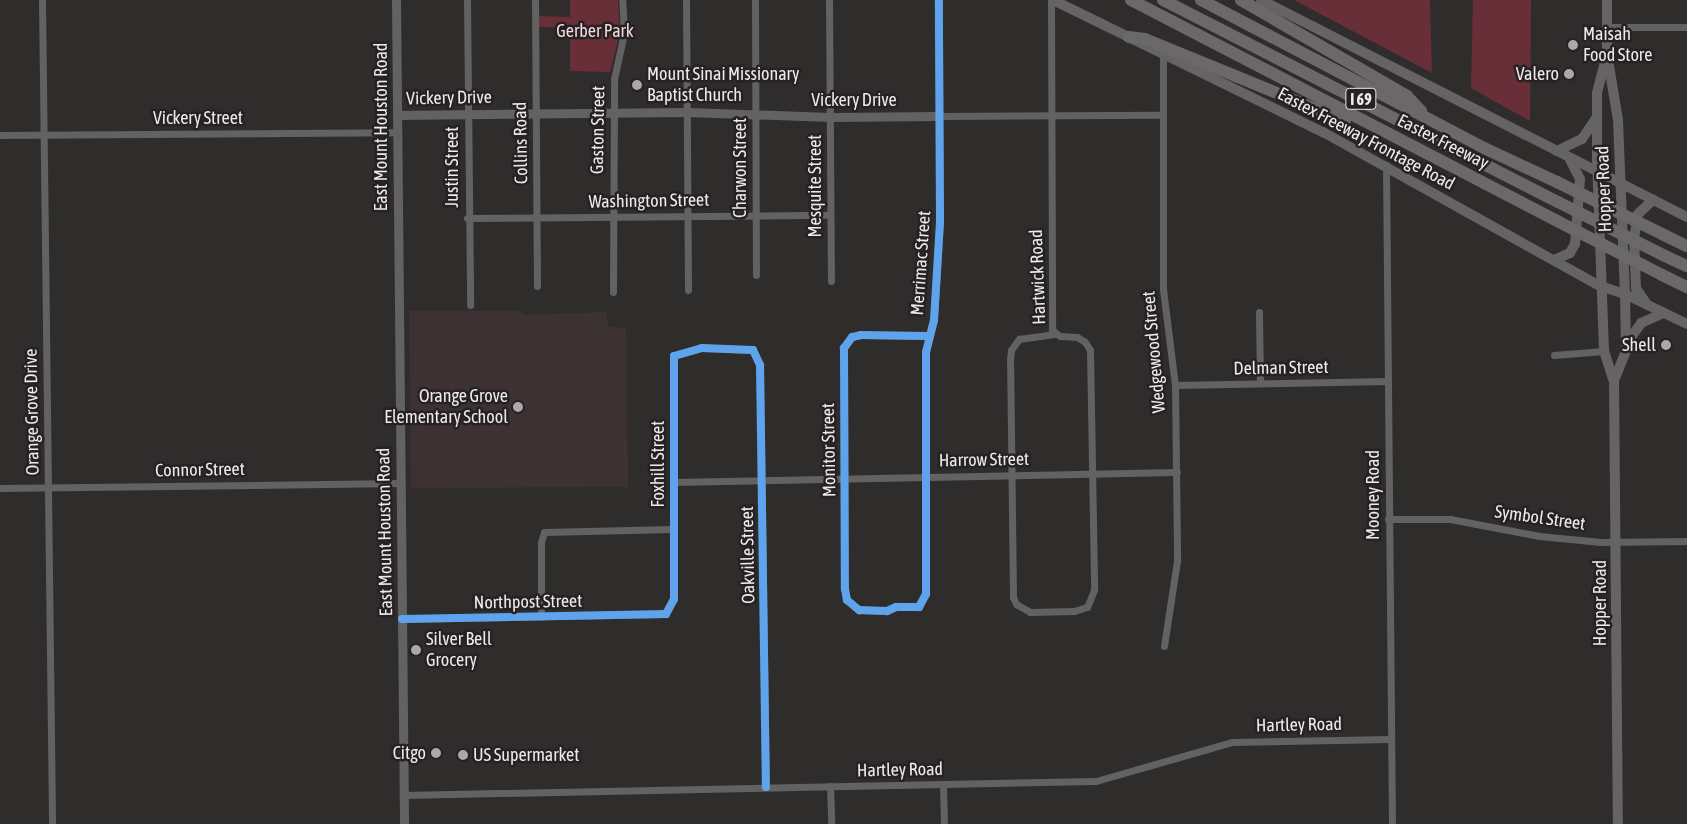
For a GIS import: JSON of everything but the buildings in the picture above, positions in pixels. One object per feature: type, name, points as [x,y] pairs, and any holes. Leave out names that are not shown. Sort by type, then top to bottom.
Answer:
[{"type":"highway","name":"Eastex Freeway","points":[[1131,0],[1687,287]]},
{"type":"highway","name":"I 69","points":[[1163,0],[1687,266]]},
{"type":"highway","name":"Eastex Freeway","points":[[1201,0],[1430,120],[1687,246]]},
{"type":"highway","points":[[1241,0],[1407,96],[1430,120]]},
{"type":"highway","points":[[1129,37],[1145,39],[1305,103],[1462,170]]},
{"type":"main road","name":"Eastex Freeway Frontage Road","points":[[1052,0],[1163,53],[1386,165],[1600,286],[1625,294],[1687,324]]},
{"type":"main road","points":[[1262,0],[1687,217]]},
{"type":"main road","name":"Hopper Road","points":[[1607,0],[1607,54],[1618,120],[1626,344],[1614,381]]},
{"type":"main road","name":"Hopper Road","points":[[1607,54],[1597,93],[1596,118],[1600,286],[1604,351],[1614,381],[1618,824]]},
{"type":"main road","points":[[1557,151],[1582,140],[1596,118]]},
{"type":"main road","points":[[1554,260],[1570,253],[1575,244],[1580,179],[1569,158]]},
{"type":"main road","points":[[1650,307],[1636,288],[1634,239],[1638,214],[1653,200]]},
{"type":"main road","points":[[1626,344],[1641,323],[1663,313]]},
{"type":"street","name":"Orange Grove Drive","points":[[42,0],[52,824]]},
{"type":"street","name":"East Mount Houston Road","points":[[396,0],[404,824]]},
{"type":"street","name":"Justin Street","points":[[467,0],[467,218],[470,305]]},
{"type":"street","name":"Collins Road","points":[[535,0],[537,286]]},
{"type":"street","name":"Gaston Street","points":[[613,292],[614,79],[624,33],[622,0]]},
{"type":"street","points":[[686,0],[688,290]]},
{"type":"street","name":"Charwon Street","points":[[755,0],[756,275]]},
{"type":"street","name":"Mesquite Street","points":[[829,0],[831,281]]},
{"type":"street","name":"Merrimac Street","points":[[883,611],[896,607],[919,607],[924,601],[928,582],[926,476],[927,336],[934,320],[940,222],[939,0]]},
{"type":"street","name":"Hartwick Road","points":[[1010,475],[1013,597],[1024,609],[1049,612],[1074,611],[1087,607],[1093,599],[1093,474],[1090,350],[1085,342],[1077,337],[1056,334],[1051,322],[1050,116],[1052,0]]},
{"type":"street","points":[[1607,27],[1687,27]]},
{"type":"street","name":"Wedgewood Street","points":[[1163,53],[1161,115],[1163,289],[1175,385],[1177,561],[1164,646]]},
{"type":"street","name":"Vickery Drive","points":[[397,115],[687,112],[830,117],[1161,115]]},
{"type":"street","name":"Vickery Street","points":[[0,135],[397,132]]},
{"type":"street","name":"Mooney Road","points":[[1386,165],[1392,824]]},
{"type":"street","name":"Washington Street","points":[[467,218],[830,214]]},
{"type":"street","points":[[1259,312],[1260,383]]},
{"type":"street","points":[[1010,475],[1011,350],[1019,339],[1026,336],[1056,334]]},
{"type":"street","name":"Monitor Street","points":[[883,611],[859,610],[850,604],[845,595],[845,477],[842,401],[846,344],[861,335],[927,336]]},
{"type":"street","name":"Oakville Street","points":[[728,347],[747,348],[759,358],[766,787]]},
{"type":"street","name":"Foxhill Street","points":[[655,615],[666,614],[674,599],[674,356],[702,348],[728,347]]},
{"type":"street","points":[[1554,355],[1604,351]]},
{"type":"street","name":"Delman Street","points":[[1175,385],[1387,382]]},
{"type":"street","name":"Harrow Street","points":[[673,482],[762,478],[1176,472]]},
{"type":"street","name":"Connor Street","points":[[0,488],[400,483]]},
{"type":"street","name":"Symbol Street","points":[[1388,519],[1450,519],[1539,536],[1615,542],[1687,541]]},
{"type":"street","points":[[540,617],[541,542],[544,532],[673,529]]},
{"type":"street","name":"Northpost Street","points":[[402,619],[655,615]]},
{"type":"street","name":"Hartley Road","points":[[404,794],[1106,780],[1201,748],[1232,742],[1391,739]]},
{"type":"street","points":[[944,784],[944,824]]},
{"type":"street","points":[[830,786],[831,824]]},
{"type":"shaded area","name":"Orange Grove Elementary School","points":[[409,311],[522,311],[523,315],[607,312],[608,327],[626,328],[628,487],[411,488]]},
{"type":"green space","name":"Gerber Park","points":[[570,0],[618,0],[620,33],[610,72],[570,71],[570,27],[539,27],[539,16],[570,17]]},
{"type":"green space","points":[[1294,0],[1430,0],[1432,73]]},
{"type":"green space","points":[[1473,0],[1531,0],[1530,121],[1471,88]]},
{"type":"cycle path","points":[[927,336],[861,335],[852,337],[844,348],[845,589],[847,600],[859,610],[887,611],[896,607],[919,607],[926,594],[926,352],[934,320],[940,222],[939,0]]},
{"type":"cycle path","points":[[402,619],[666,614],[674,599],[674,356],[702,348],[753,350],[760,365],[766,787]]},
{"type":"place","name":"Maisah Food Store","points":[[1573,45]]},
{"type":"place","name":"Valero","points":[[1569,74]]},
{"type":"place","name":"Mount Sinai Missionary Baptist Church","points":[[637,85]]},
{"type":"place","name":"Shell","points":[[1666,345]]},
{"type":"place","name":"Orange Grove Elementary School","points":[[518,407]]},
{"type":"place","name":"Silver Bell Grocery","points":[[416,650]]},
{"type":"place","name":"Citgo","points":[[436,753]]},
{"type":"place","name":"US Supermarket","points":[[463,755]]}]
